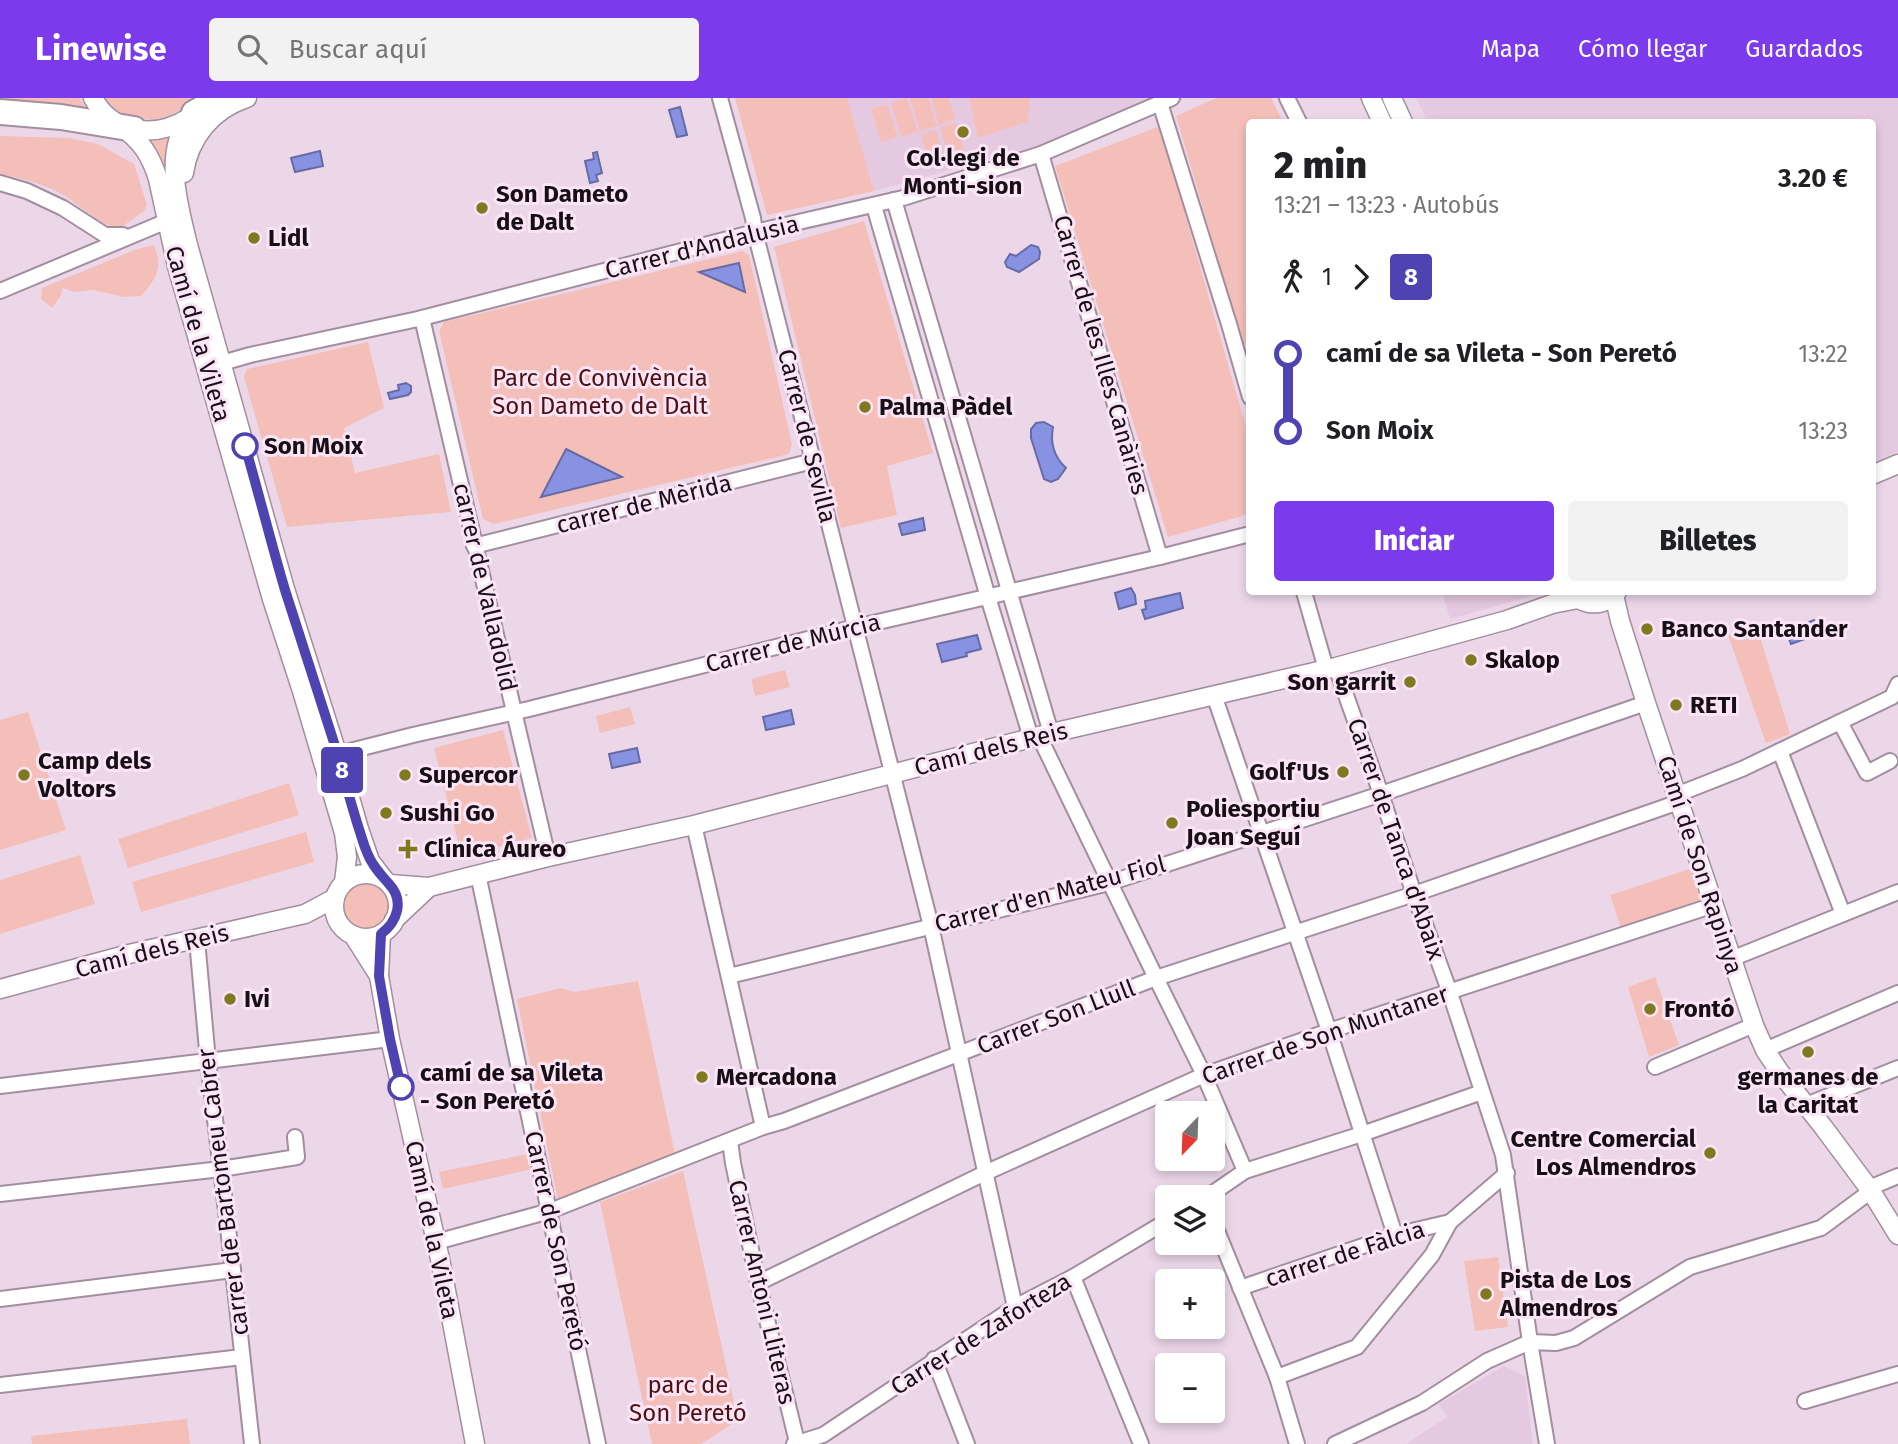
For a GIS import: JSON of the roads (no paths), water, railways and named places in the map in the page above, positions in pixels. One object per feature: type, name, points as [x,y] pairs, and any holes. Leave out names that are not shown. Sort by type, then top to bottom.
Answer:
[{"type":"highway","points":[[195,109],[221,98]]},
{"type":"highway","points":[[0,112],[124,126]]},
{"type":"street","name":"Camí de la Vileta","points":[[93,98],[102,112],[124,126],[135,137],[149,156],[158,179],[177,266],[272,599],[344,833],[347,857],[339,890]]},
{"type":"street","points":[[180,207],[184,166],[195,138],[203,127],[226,107],[247,98]]},
{"type":"street","name":"Carrer de Sevilla","points":[[720,98],[753,218],[931,926],[1014,1307]]},
{"type":"street","points":[[1287,98],[1298,119]]},
{"type":"street","points":[[1371,98],[1381,119]]},
{"type":"street","points":[[1392,98],[1402,119]]},
{"type":"street","points":[[1166,101],[1246,383]]},
{"type":"street","name":"Carrer d'Andalusia","points":[[222,363],[422,318],[755,232],[874,206],[1041,154],[1166,101]]},
{"type":"street","name":"Camí de la Vileta","points":[[195,109],[183,126],[175,161],[188,245],[285,589],[363,840],[370,861],[386,881]]},
{"type":"street","points":[[124,126],[143,130],[162,129],[182,122],[195,109]]},
{"type":"street","name":"Carrer de les Illes Canàries","points":[[1041,154],[1160,557]]},
{"type":"street","points":[[0,183],[27,191],[63,208],[105,235],[131,235]]},
{"type":"street","points":[[894,200],[1010,592],[1040,736]]},
{"type":"street","points":[[874,206],[988,597],[1040,736],[1204,1075],[1245,1171]]},
{"type":"street","points":[[0,291],[167,221]]},
{"type":"street","name":"carrer de Valladolid","points":[[422,318],[548,857]]},
{"type":"street","name":"carrer de Mèrida","points":[[474,546],[813,461]]},
{"type":"street","points":[[1876,473],[1898,464]]},
{"type":"street","name":"Carrer de Múrcia","points":[[337,753],[1246,535]]},
{"type":"street","name":"Carrer de Tanca d'Abaix","points":[[1305,595],[1381,794],[1503,1155],[1547,1444]]},
{"type":"street","points":[[1574,595],[1586,603],[1595,604],[1609,600],[1613,595]]},
{"type":"street","name":"Camí dels Reis","points":[[386,881],[429,887],[548,857],[694,825],[1040,736],[1331,668],[1507,620],[1556,598],[1574,595]]},
{"type":"street","name":"Camí de Son Rapinya","points":[[1615,595],[1620,621],[1646,703],[1731,959],[1765,1050],[1870,1190],[1898,1235]]},
{"type":"street","points":[[1595,604],[1620,621]]},
{"type":"street","name":"Carrer Son Llull","points":[[436,1242],[550,1211],[1156,978],[1414,894],[1678,799],[1892,697],[1898,684]]},
{"type":"street","points":[[1214,695],[1329,1031],[1395,1235]]},
{"type":"street","name":"Carrer d'en Mateu Fiol","points":[[729,976],[1109,883],[1646,703]]},
{"type":"street","points":[[1840,722],[1867,773],[1890,761]]},
{"type":"street","points":[[1780,751],[1843,914]]},
{"type":"street","points":[[694,825],[763,1127]]},
{"type":"street","points":[[365,873],[386,881],[398,901],[398,911],[389,928],[381,934],[362,938],[346,930],[335,916],[339,890],[350,877],[365,873]]},
{"type":"street","name":"Carrer de Son Peretó","points":[[478,874],[598,1444]]},
{"type":"street","name":"Camí dels Reis","points":[[394,920],[429,887]]},
{"type":"street","name":"Camí dels Reis","points":[[0,989],[129,954],[305,914],[339,890]]},
{"type":"street","points":[[1731,959],[1898,892]]},
{"type":"street","name":"Carrer de Son Muntaner","points":[[758,1283],[985,1172],[1204,1075],[1329,1031],[1714,905]]},
{"type":"street","name":"Camí dels Reis","points":[[305,914],[346,930]]},
{"type":"street","name":"Camí de la Vileta","points":[[346,930],[379,976]]},
{"type":"street","name":"Camí de la Vileta","points":[[381,934],[379,976],[390,1039],[436,1242],[475,1444]]},
{"type":"street","name":"carrer de Bartomeu Cabrer","points":[[197,940],[208,1061],[252,1444]]},
{"type":"street","points":[[1765,1050],[1898,993]]},
{"type":"street","points":[[1655,1067],[1754,1025]]},
{"type":"street","points":[[0,1086],[390,1039]]},
{"type":"street","points":[[1806,1105],[1898,1068]]},
{"type":"street","points":[[1225,1185],[1245,1171],[1482,1092]]},
{"type":"street","points":[[0,1194],[221,1169],[297,1157],[295,1138]]},
{"type":"street","name":"Carrer Antoni Lliteras","points":[[730,1140],[758,1283],[796,1443]]},
{"type":"street","points":[[1277,1377],[1357,1347],[1432,1255],[1450,1222],[1507,1173]]},
{"type":"street","points":[[1340,1443],[1422,1402],[1487,1362],[1530,1342],[1556,1343],[1574,1338],[1690,1267],[1821,1227],[1870,1190],[1898,1176]]},
{"type":"street","name":"carrer de Fàlcia","points":[[1240,1288],[1395,1235],[1450,1222]]},
{"type":"street","name":"Carrer de Zaforteza","points":[[796,1443],[825,1439],[934,1360],[1014,1307],[1073,1277],[1155,1228]]},
{"type":"street","points":[[1225,1251],[1277,1377],[1297,1444]]},
{"type":"street","points":[[0,1299],[233,1270]]},
{"type":"street","points":[[1073,1277],[1142,1444]]},
{"type":"street","points":[[0,1385],[242,1357]]},
{"type":"street","points":[[934,1360],[967,1444]]},
{"type":"street","points":[[1805,1401],[1898,1374]]},
{"type":"water","points":[[680,107],[687,135],[677,137],[669,110]]},
{"type":"water","points":[[320,151],[323,166],[295,172],[291,158]]},
{"type":"water","points":[[597,152],[602,173],[596,175],[598,181],[590,183],[585,161],[594,159],[593,153]]},
{"type":"water","points":[[1031,245],[1038,247],[1039,259],[1019,272],[1007,267],[1005,262],[1010,254],[1016,256]]},
{"type":"water","points":[[739,263],[745,292],[699,272]]},
{"type":"water","points":[[406,383],[411,386],[408,395],[390,399],[388,393],[399,390],[398,385]]},
{"type":"water","points":[[1044,422],[1053,427],[1054,449],[1066,468],[1058,479],[1051,482],[1044,479],[1031,438],[1031,429],[1036,423]]},
{"type":"water","points":[[566,449],[622,477],[541,497]]},
{"type":"water","points":[[923,518],[925,530],[902,535],[899,524]]},
{"type":"water","points":[[1131,588],[1136,604],[1119,609],[1115,593]]},
{"type":"water","points":[[1180,593],[1183,608],[1145,619],[1142,610],[1146,609],[1145,601]]},
{"type":"water","points":[[1814,620],[1819,634],[1791,644],[1786,631]]},
{"type":"water","points":[[977,635],[981,649],[966,653],[967,656],[942,662],[937,644]]},
{"type":"water","points":[[791,710],[794,724],[766,730],[763,717]]},
{"type":"water","points":[[637,748],[640,762],[612,768],[609,754]]},
{"type":"place","name":"Col·legi de Monti-sion","points":[[963,132]]},
{"type":"place","name":"Son Dameto de Dalt","points":[[482,208]]},
{"type":"place","name":"Lidl","points":[[254,238]]},
{"type":"place","name":"Palma Pàdel","points":[[865,407]]},
{"type":"place","name":"Son Moix","points":[[245,446]]},
{"type":"place","name":"Banco Santander","points":[[1647,629]]},
{"type":"place","name":"Skalop","points":[[1471,660]]},
{"type":"place","name":"Son garrit","points":[[1410,682]]},
{"type":"place","name":"RETI","points":[[1676,705]]},
{"type":"place","name":"Golf'Us","points":[[1343,772]]},
{"type":"place","name":"Camp dels Voltors","points":[[24,775]]},
{"type":"place","name":"Supercor","points":[[405,775]]},
{"type":"place","name":"Sushi Go","points":[[386,813]]},
{"type":"place","name":"Poliesportiu Joan Seguí","points":[[1172,823]]},
{"type":"place","name":"Clínica Áureo","points":[[408,849]]},
{"type":"place","name":"Ivi","points":[[230,999]]},
{"type":"place","name":"Frontó","points":[[1650,1009]]},
{"type":"place","name":"germanes de la Caritat","points":[[1808,1052]]},
{"type":"place","name":"Mercadona","points":[[702,1077]]},
{"type":"place","name":"camí de sa Vileta - Son Peretó","points":[[401,1087]]},
{"type":"place","name":"Centre Comercial Los Almendros","points":[[1710,1153]]},
{"type":"place","name":"Pista de Los Almendros","points":[[1486,1294]]},
{"type":"park label","name":"Parc de Convivència Son Dameto de Dalt","points":[[600,392]]},
{"type":"park label","name":"parc de Son Peretó","points":[[688,1399]]}]
